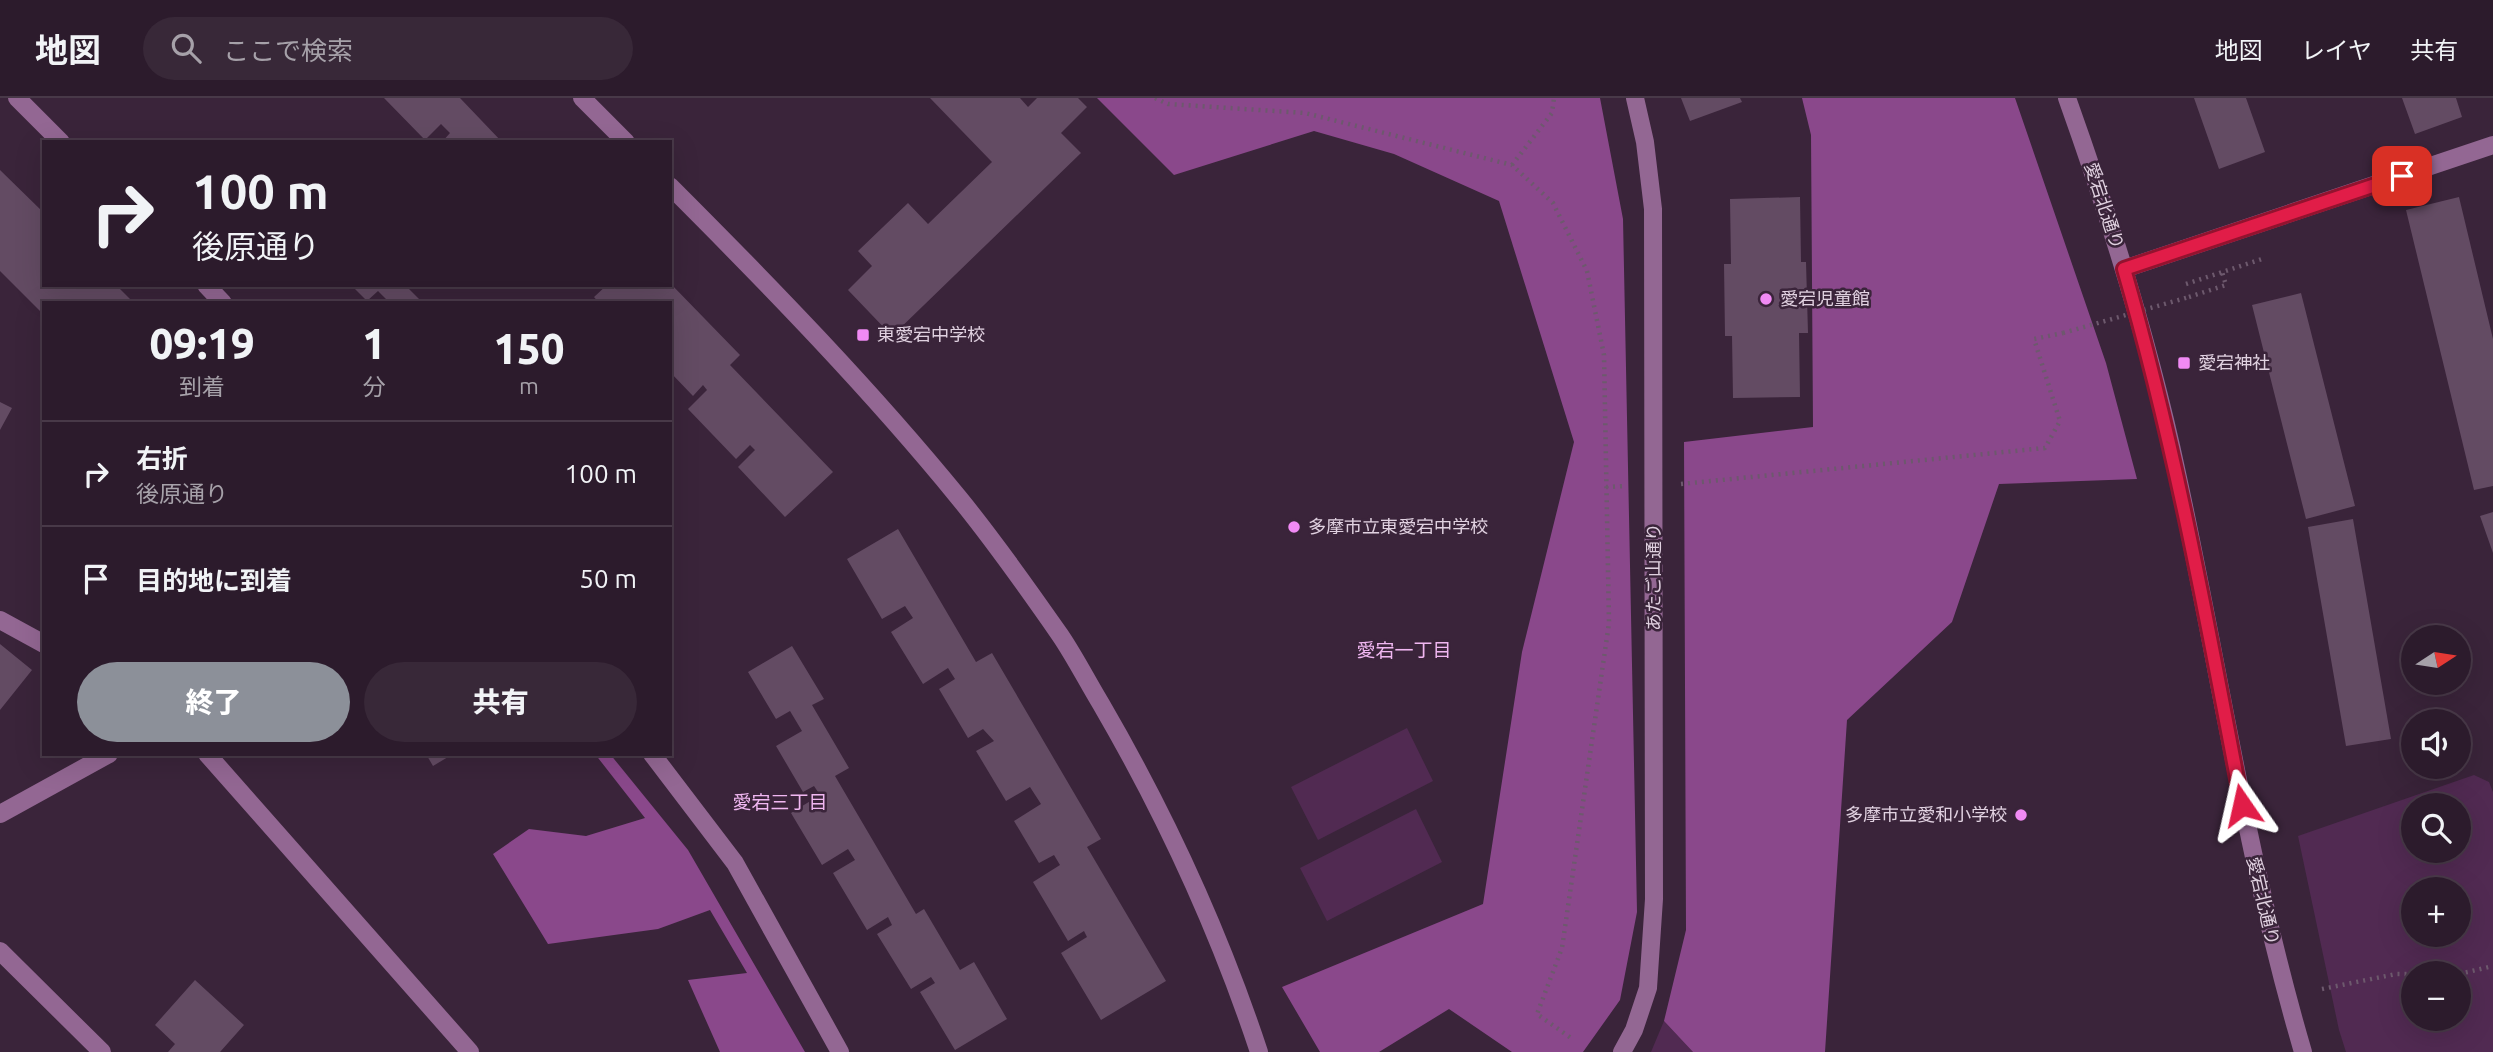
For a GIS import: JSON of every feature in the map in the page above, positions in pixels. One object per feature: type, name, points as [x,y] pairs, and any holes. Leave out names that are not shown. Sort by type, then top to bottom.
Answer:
[{"type":"street","points":[[17,98],[59,140]]},
{"type":"street","points":[[582,98],[624,140]]},
{"type":"street","name":"あたご山通り","points":[[1622,1052],[1634,1030],[1648,988],[1654,899],[1654,222],[1645,142],[1635,98]]},
{"type":"street","name":"愛宕北通り","points":[[2067,98],[2124,269],[2146,345],[2177,472],[2250,844],[2279,973],[2303,1052]]},
{"type":"street","points":[[2124,269],[2493,145]]},
{"type":"street","points":[[672,188],[873,400],[960,499],[1062,638],[1124,743],[1179,851],[1241,999],[1259,1052]]},
{"type":"street","points":[[208,287],[221,301]]},
{"type":"street","points":[[0,620],[42,643]]},
{"type":"street","points":[[0,814],[105,756]]},
{"type":"street","points":[[209,756],[470,1052]]},
{"type":"street","points":[[654,756],[735,863],[840,1052]]},
{"type":"street","points":[[0,951],[103,1052]]},
{"type":"path","points":[[1155,98],[1168,104],[1306,113],[1513,165],[1553,203],[1587,271],[1604,355],[1609,623],[1562,948],[1537,1014],[1572,1038]]},
{"type":"path","points":[[1513,165],[1552,113],[1554,98]]},
{"type":"path","points":[[2186,284],[2264,258]]},
{"type":"path","points":[[1681,484],[2045,448],[2060,421],[2034,339],[2063,334],[2226,285],[2222,272]]},
{"type":"path","points":[[1606,486],[1631,486]]},
{"type":"path","points":[[2471,971],[2493,966]]},
{"type":"path","points":[[2322,989],[2401,974]]},
{"type":"shaded area","points":[[1097,98],[1600,98],[1623,219],[1637,912],[1620,1000],[1583,1052],[1512,1052],[1449,1009],[1379,1052],[1320,1052],[1282,987],[1483,904],[1522,652],[1574,442],[1499,201],[1394,154],[1314,131],[1174,175]]},
{"type":"shaded area","points":[[1802,98],[2015,98],[2106,363],[2137,479],[1999,484],[1952,622],[1847,720],[1825,1052],[1693,1052],[1664,1021],[1686,930],[1684,442],[1813,427],[1811,135]]},
{"type":"shaded area","points":[[1407,728],[1433,781],[1318,840],[1291,787]]},
{"type":"shaded area","points":[[597,756],[612,756],[688,850],[805,1052],[720,1052],[688,980],[747,973],[710,910],[658,929],[548,944],[493,854],[529,829],[586,836],[645,818]]},
{"type":"shaded area","points":[[2474,775],[2489,782],[2493,792],[2493,1052],[2346,1052],[2298,836],[2401,800],[2401,863],[2471,863],[2471,793],[2422,793],[2462,779],[2471,779]]},
{"type":"shaded area","points":[[1416,809],[1442,862],[1327,921],[1300,868]]},
{"type":"shaded area","points":[[1664,1021],[1693,1052],[1651,1052]]},
{"type":"building","points":[[384,98],[460,98],[500,140],[444,140],[450,133],[441,124],[425,140]]},
{"type":"building","points":[[930,98],[1020,98],[1028,107],[1037,98],[1078,98],[1087,107],[1061,133],[1081,153],[892,336],[848,290],[872,266],[858,251],[908,203],[928,224],[992,162]]},
{"type":"building","points":[[1681,98],[1740,98],[1742,102],[1690,121]]},
{"type":"building","points":[[2194,98],[2246,98],[2265,152],[2219,169]]},
{"type":"building","points":[[2402,98],[2456,98],[2462,117],[2415,134]]},
{"type":"building","points":[[0,170],[42,211],[42,287],[118,287],[132,301],[42,301],[42,313],[0,271]]},
{"type":"building","name":"愛宕児童館","points":[[1800,197],[1801,262],[1806,262],[1808,333],[1799,333],[1800,397],[1733,398],[1732,336],[1725,336],[1724,264],[1731,264],[1730,199]]},
{"type":"building","points":[[2459,197],[2493,339],[2493,486],[2474,490],[2406,210]]},
{"type":"building","points":[[672,285],[740,355],[730,365],[833,472],[785,517],[738,467],[755,450],[750,445],[736,459],[688,409],[707,390],[703,385],[693,396],[672,374],[672,301],[597,301],[594,297],[605,287]]},
{"type":"building","points":[[353,287],[407,287],[421,301],[388,301],[378,291],[367,301]]},
{"type":"building","points":[[2301,293],[2355,506],[2306,519],[2252,305]]},
{"type":"building","points":[[0,402],[12,408],[0,430]]},
{"type":"building","points":[[2493,512],[2493,553],[2480,516]]},
{"type":"building","points":[[2353,519],[2391,739],[2346,746],[2308,527]]},
{"type":"building","points":[[898,529],[976,662],[992,653],[1101,839],[1087,847],[1166,981],[1101,1020],[1061,953],[1087,937],[1084,931],[1068,941],[1033,882],[1060,865],[1054,855],[1039,863],[1014,821],[1041,804],[1030,787],[1006,801],[976,751],[994,741],[983,729],[968,738],[939,689],[955,679],[948,668],[923,684],[891,632],[913,618],[905,606],[882,619],[847,559]]},
{"type":"building","points":[[0,644],[32,670],[0,710]]},
{"type":"building","points":[[792,646],[824,699],[812,705],[849,768],[835,776],[916,914],[924,909],[960,970],[974,962],[1007,1019],[955,1050],[920,992],[935,983],[931,977],[911,989],[877,934],[892,925],[888,917],[867,930],[833,873],[855,860],[848,849],[822,865],[791,813],[820,795],[814,786],[803,792],[776,746],[802,731],[790,711],[776,719],[748,672]]},
{"type":"building","points":[[427,756],[450,756],[433,766]]},
{"type":"building","points":[[195,980],[244,1025],[220,1052],[168,1052],[175,1044],[155,1025]]},
{"type":"place","name":"愛宕児童館","points":[[1766,299]]},
{"type":"place","name":"東愛宕中学校","points":[[863,335]]},
{"type":"place","name":"愛宕神社","points":[[2184,363]]},
{"type":"place","name":"多摩市立東愛宕中学校","points":[[1294,527]]},
{"type":"place","name":"多摩市立愛和小学校","points":[[2021,815]]},
{"type":"district","name":"愛宕一丁目","points":[[1404,650]]},
{"type":"district","name":"愛宕三丁目","points":[[780,802]]},
{"type":"route","points":[[2242,805],[2177,472],[2124,269],[2402,176]]}]
